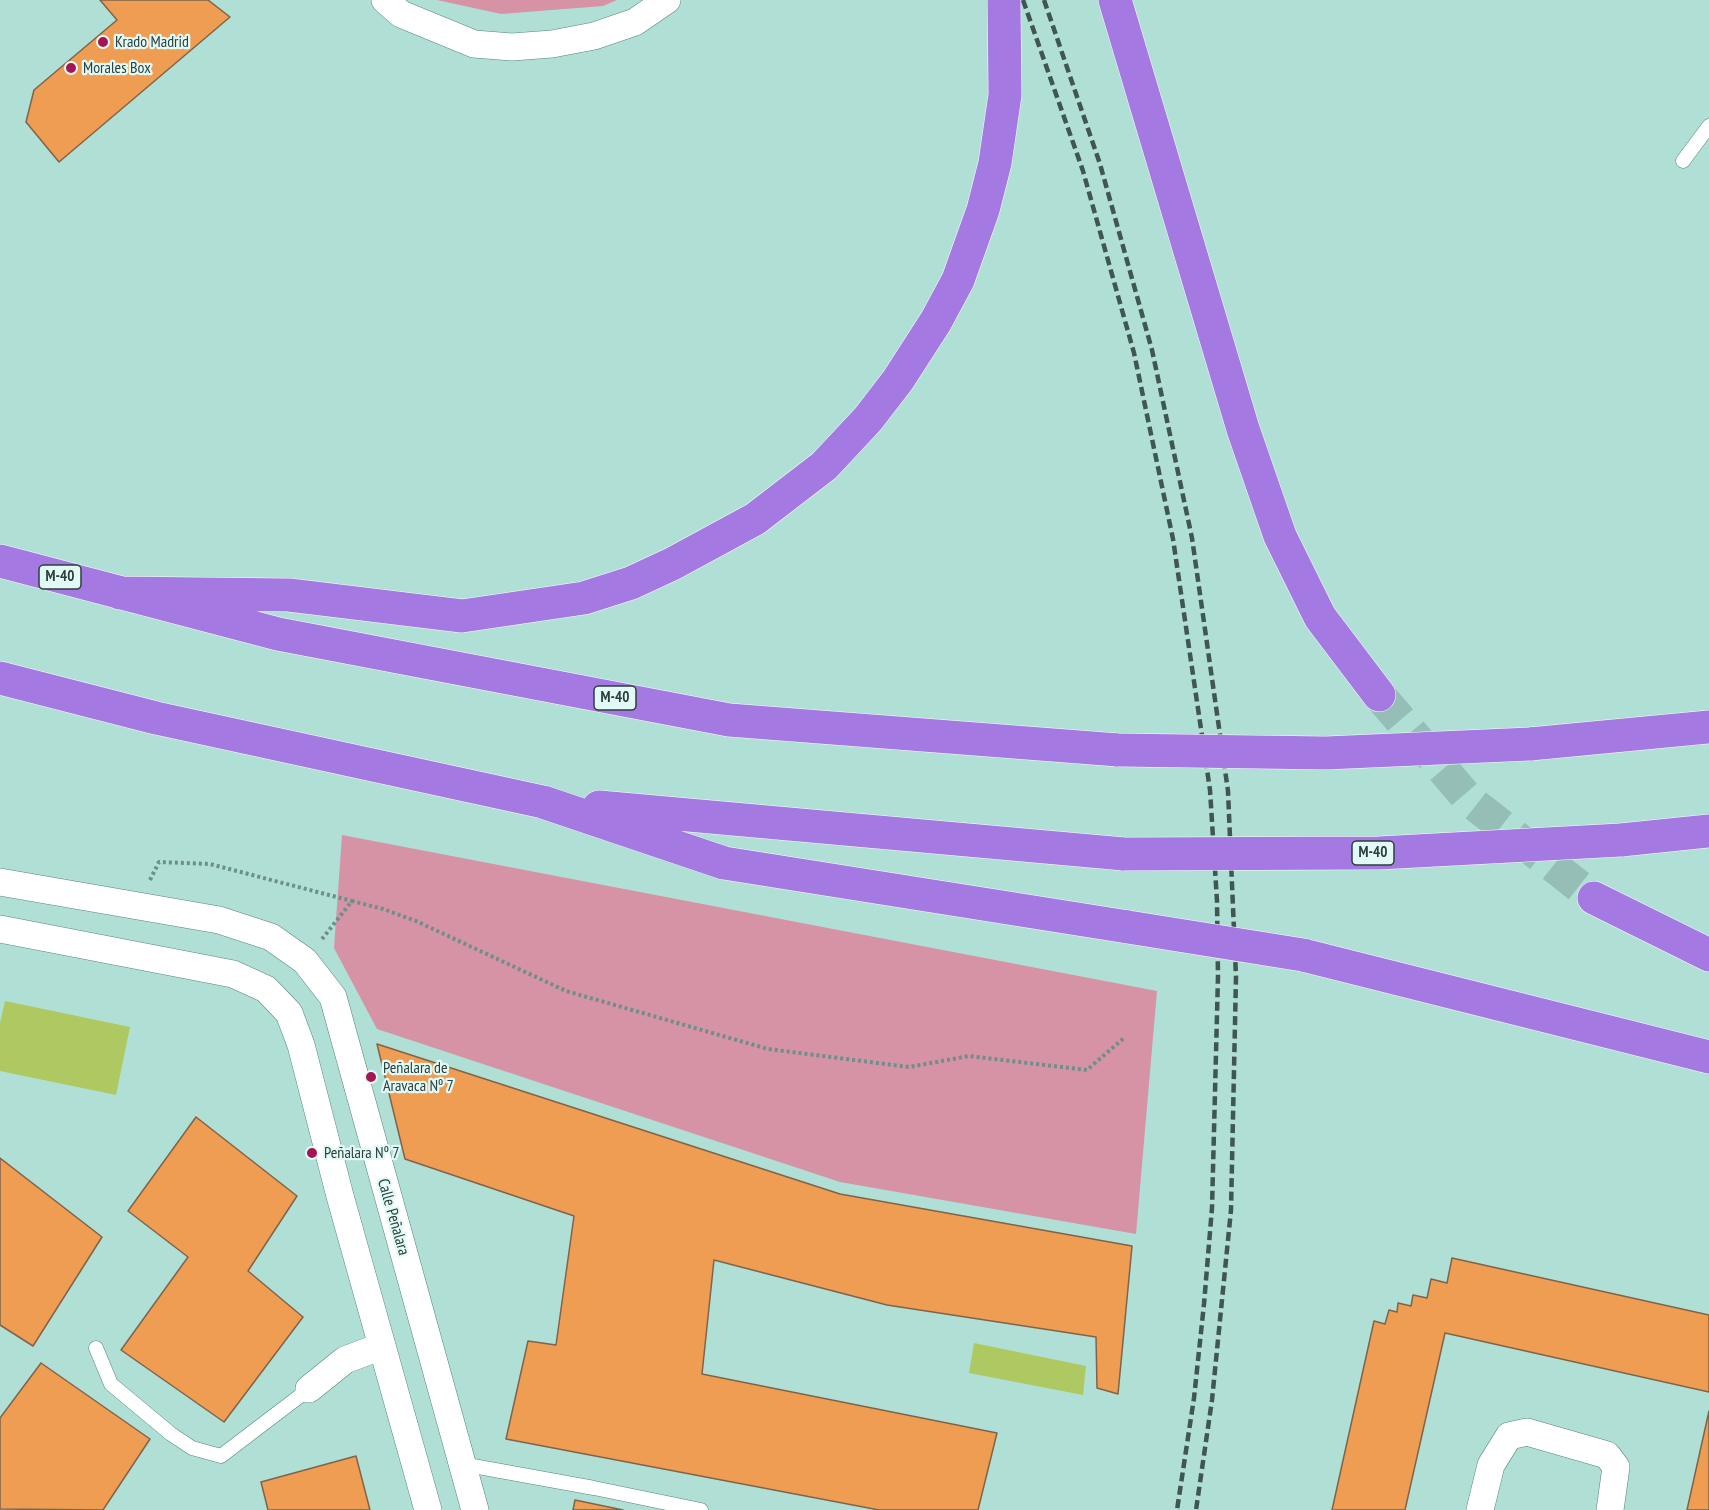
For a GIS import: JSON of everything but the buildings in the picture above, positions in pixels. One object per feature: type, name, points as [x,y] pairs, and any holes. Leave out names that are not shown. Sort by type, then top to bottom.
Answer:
[{"type":"highway","points":[[120,593],[289,595],[462,616],[584,598],[621,586],[672,564],[755,519],[824,466],[868,419],[898,380],[936,321],[958,280],[983,210],[995,163],[1005,95],[1004,0]]},
{"type":"highway","points":[[1115,0],[1244,429],[1280,536],[1320,617],[1379,695]]},
{"type":"highway","name":"M-40","points":[[0,561],[278,634],[729,720],[1118,750],[1326,753],[1530,744],[1709,728]]},
{"type":"highway","name":"M-40","points":[[0,678],[156,718],[543,802],[1124,854],[1379,853],[1620,840],[1709,831]]},
{"type":"highway","points":[[543,802],[724,863],[1303,955],[1709,1057]]},
{"type":"highway","points":[[1594,898],[1709,955]]},
{"type":"street","points":[[385,0],[401,14],[474,44],[512,47],[552,44],[594,36],[634,22],[667,0]]},
{"type":"street","name":"Calle Peñalara","points":[[0,882],[219,920],[271,937],[305,961],[333,997],[475,1510]]},
{"type":"street","points":[[0,929],[233,974],[266,989],[289,1013],[301,1045],[327,1150],[428,1510]]},
{"type":"street","points":[[309,1389],[345,1360],[382,1346]]},
{"type":"street","points":[[1480,1510],[1491,1465],[1509,1436],[1527,1432],[1607,1455],[1616,1467],[1610,1510]]},
{"type":"lane","points":[[1683,161],[1709,126]]},
{"type":"lane","points":[[96,1348],[111,1384],[171,1434],[192,1448],[221,1456],[309,1389]]},
{"type":"lane","points":[[462,1464],[701,1510]]},
{"type":"path","points":[[138,906],[159,862],[210,864],[383,909],[416,921],[566,991],[768,1049],[909,1067],[969,1056],[1087,1070],[1124,1038]]},
{"type":"path","points":[[305,961],[352,901]]},
{"type":"shaded area","points":[[437,0],[617,0],[603,6],[501,14]]},
{"type":"shaded area","points":[[342,835],[1157,991],[1136,1234],[840,1182],[377,1029],[334,948]]},
{"type":"shaded area","points":[[5,1001],[130,1027],[116,1095],[0,1071],[0,1023]]},
{"type":"shaded area","points":[[974,1343],[1086,1366],[1083,1395],[969,1373]]},
{"type":"tunnel","points":[[1379,695],[1470,801],[1594,898]]},
{"type":"railway","points":[[1023,0],[1083,171],[1134,353],[1173,539],[1210,790],[1217,901],[1218,976],[1212,1208],[1194,1398],[1177,1510]]},
{"type":"railway","points":[[1044,0],[1100,164],[1152,350],[1192,538],[1228,791],[1236,977],[1231,1210],[1212,1400],[1196,1510]]},
{"type":"place","name":"Krado Madrid","points":[[103,42]]},
{"type":"place","name":"Morales Box","points":[[71,68]]},
{"type":"place","name":"Peñalara de Aravaca Nº 7","points":[[371,1077]]},
{"type":"place","name":"Peñalara Nº 7","points":[[312,1153]]}]
